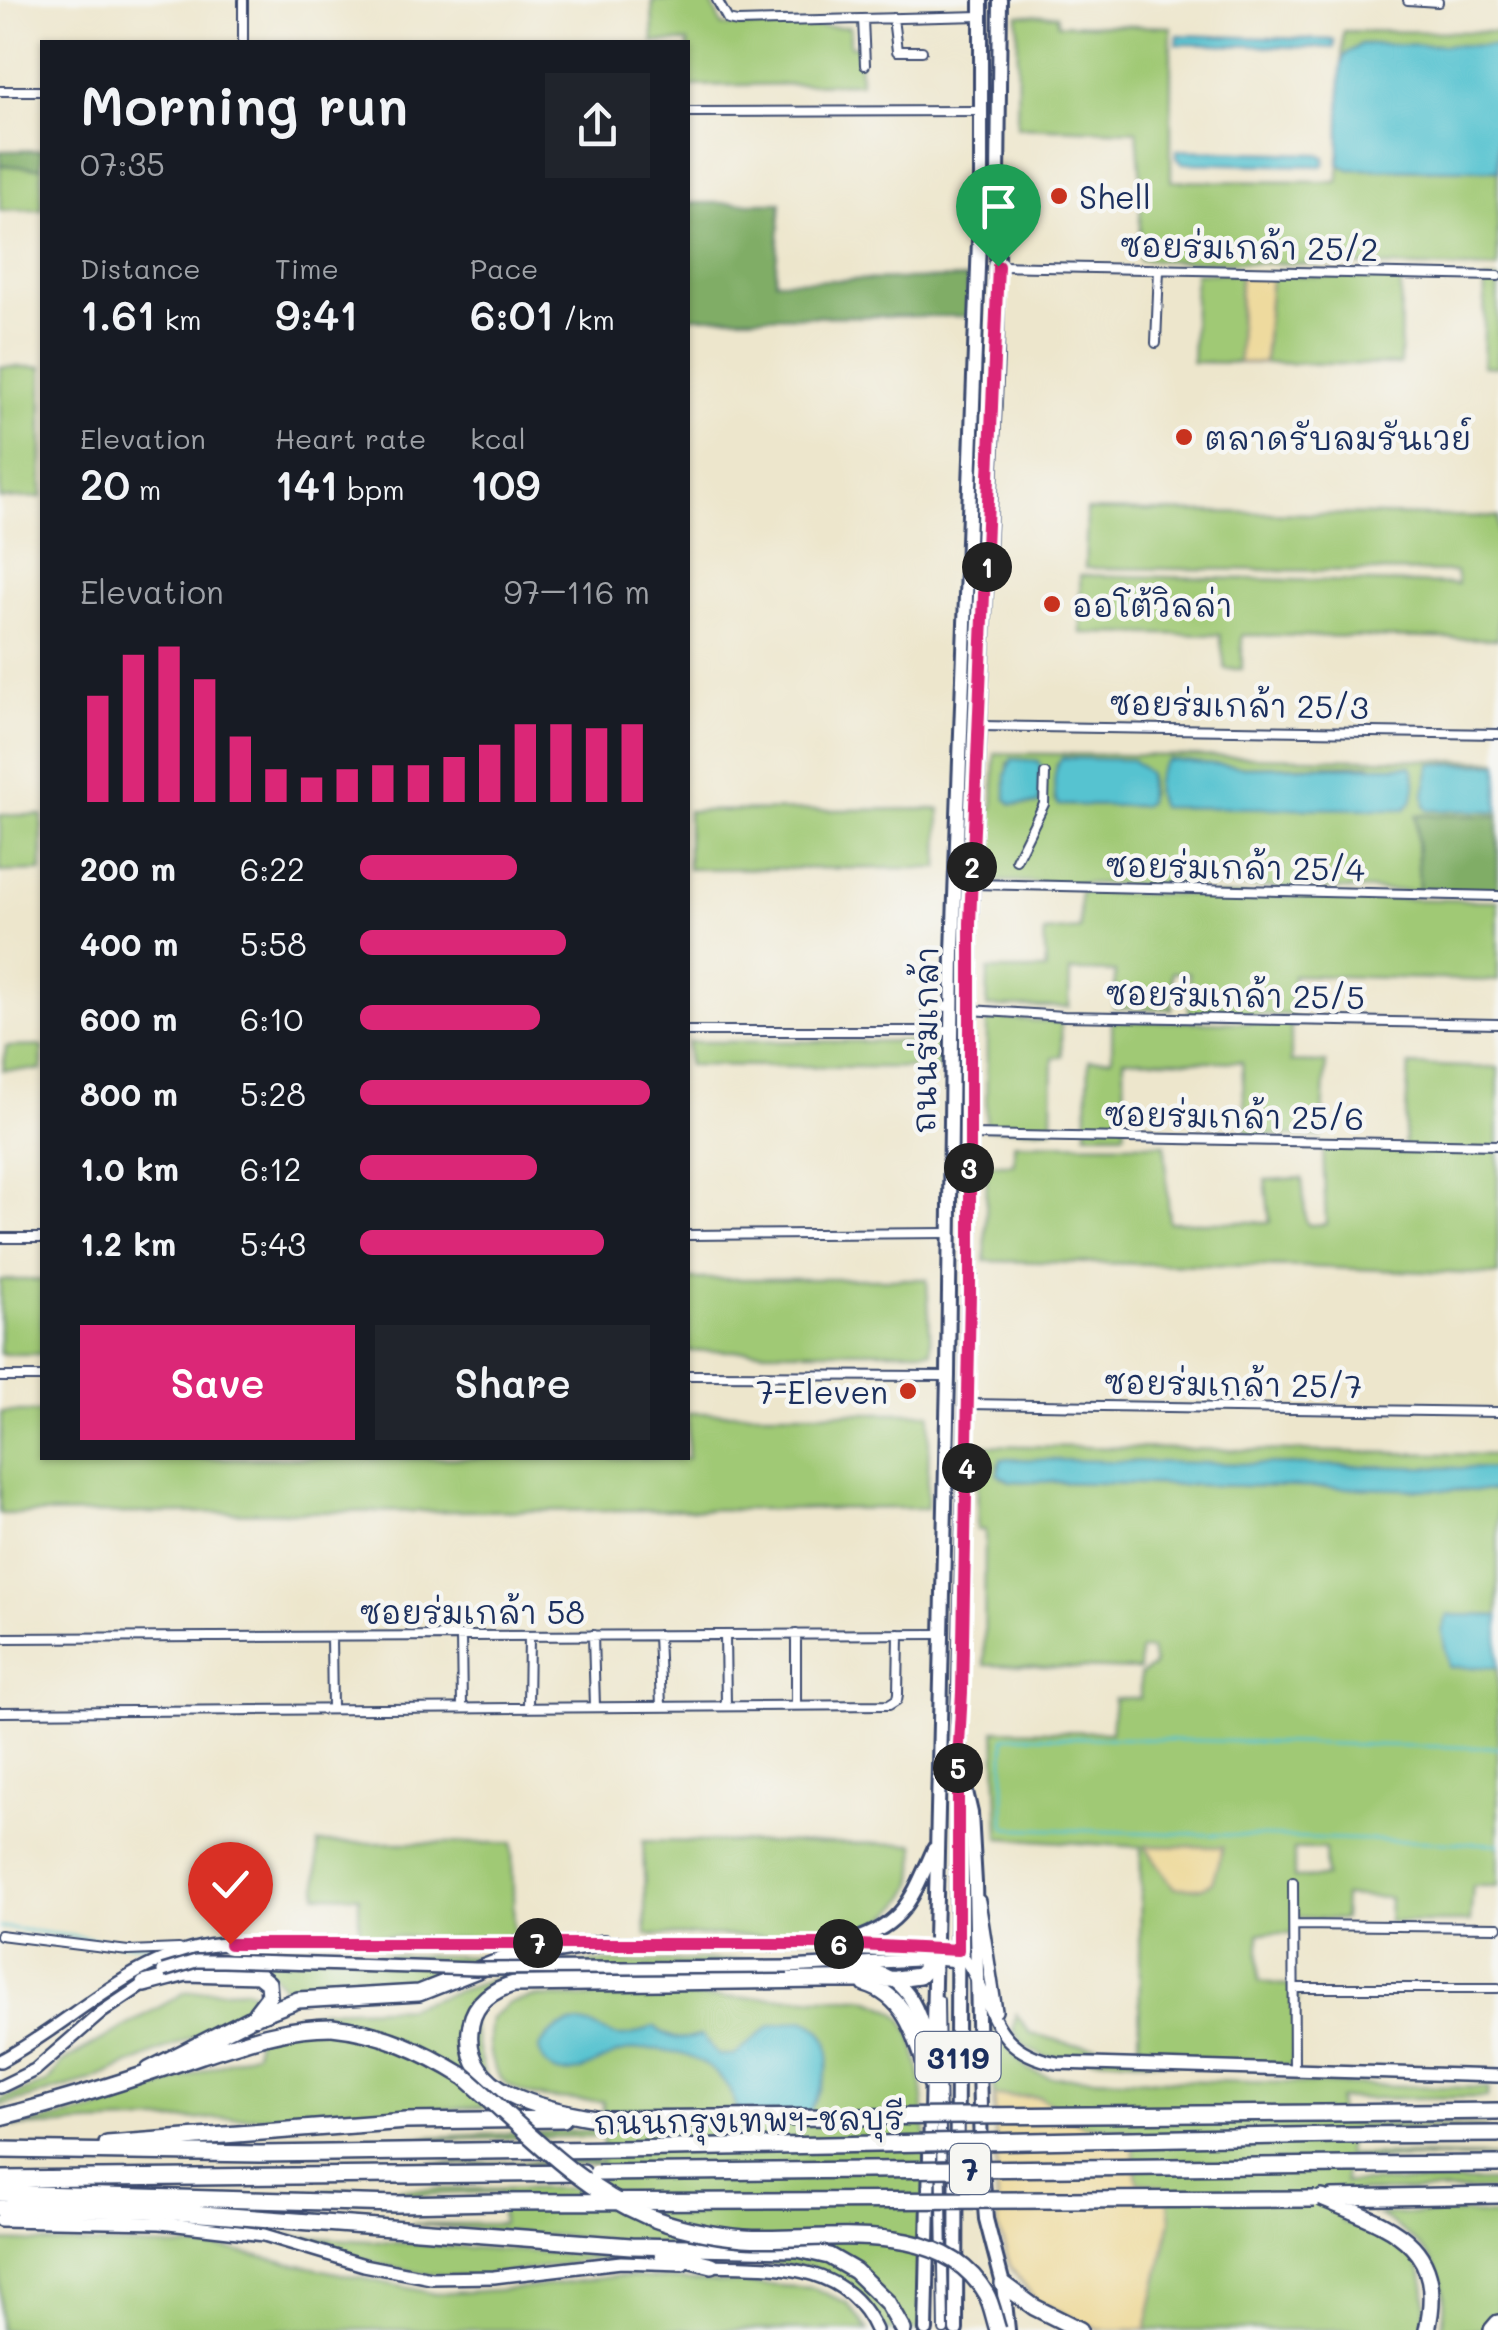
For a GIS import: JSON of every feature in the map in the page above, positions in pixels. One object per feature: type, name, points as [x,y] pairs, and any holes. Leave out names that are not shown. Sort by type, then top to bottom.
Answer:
[{"type":"highway","points":[[149,2070],[249,2019],[313,1998],[419,1993],[508,1958],[604,1943]]},
{"type":"highway","points":[[600,2119],[519,2099],[487,2078],[476,2062],[470,2042],[471,2023],[489,1996],[514,1984],[896,1979],[919,1976],[936,1953]]},
{"type":"highway","points":[[139,1980],[186,1973],[258,1975],[268,1983],[269,1996],[249,2019]]},
{"type":"highway","points":[[852,1981],[875,1987],[900,2006],[913,2028],[931,2084]]},
{"type":"highway","points":[[0,2117],[271,2033],[332,2027],[388,2038],[466,2078],[588,2186],[662,2222],[704,2234],[746,2238],[900,2240],[946,2255],[961,2266],[986,2294],[998,2330]]},
{"type":"highway","points":[[38,2150],[390,2122],[1453,2112],[1498,2108]]},
{"type":"highway","name":"ถนนกรุงเทพฯ-ชลบุรี","points":[[0,2150],[260,2154],[1498,2134]]},
{"type":"highway","name":"ถนนกรุงเทพฯ-ชลบุรี","points":[[0,2180],[1498,2164]]},
{"type":"highway","points":[[0,2193],[379,2204],[1498,2195]]},
{"type":"highway","points":[[1319,2198],[1392,2227],[1408,2241],[1426,2270],[1431,2313],[1427,2330]]},
{"type":"highway","points":[[0,2208],[148,2210],[631,2246],[798,2249],[829,2256],[856,2270],[892,2310],[903,2330]]},
{"type":"highway","points":[[631,2246],[712,2265]]},
{"type":"highway","points":[[1003,2284],[1034,2307],[1080,2330]]},
{"type":"highway","points":[[1492,2330],[1498,2323]]},
{"type":"main road","name":"ถนนร่มเกล้า","points":[[926,2327],[948,1376],[951,1031],[973,454],[981,0]]},
{"type":"main road","name":"ถนนร่มเกล้า","points":[[956,2330],[958,1761],[968,1404],[972,884],[998,266],[1000,0]]},
{"type":"main road","points":[[958,1761],[971,1813],[986,2219],[1003,2284],[1008,2330]]},
{"type":"main road","points":[[840,1944],[872,1936],[899,1916],[937,1843]]},
{"type":"main road","points":[[975,1884],[985,1926],[994,2006],[1009,2042]]},
{"type":"main road","points":[[0,2061],[187,1948],[399,1942],[840,1944],[958,1955],[972,1966],[996,2027],[1009,2042],[1024,2054],[1057,2063],[1498,2076]]},
{"type":"main road","points":[[0,2087],[20,2080],[45,2061],[139,1980],[196,1961],[476,1969],[788,1967],[936,1953]]},
{"type":"main road","points":[[836,1964],[896,1979],[919,2010],[932,2056]]},
{"type":"main road","points":[[30,2043],[26,2062],[45,2061]]},
{"type":"main road","points":[[0,2220],[160,2223],[264,2235],[364,2265],[432,2278],[494,2277],[621,2262],[787,2268],[820,2276],[853,2295],[876,2330]]},
{"type":"street","points":[[243,0],[243,40]]},
{"type":"street","points":[[717,0],[728,20],[737,22],[981,16]]},
{"type":"street","points":[[1408,0],[1438,2]]},
{"type":"street","points":[[893,18],[898,51],[922,51]]},
{"type":"street","points":[[863,19],[865,65]]},
{"type":"street","points":[[0,91],[40,91]]},
{"type":"street","points":[[690,112],[981,110]]},
{"type":"street","name":"ซอยร่มเกล้า 25/2","points":[[998,266],[1498,276]]},
{"type":"street","points":[[1156,343],[1160,269]]},
{"type":"street","name":"ซอยร่มเกล้า 25/3","points":[[980,726],[1498,734]]},
{"type":"street","points":[[1016,860],[1044,804],[1045,774]]},
{"type":"street","name":"ซอยร่มเกล้า 25/4","points":[[972,884],[1498,896]]},
{"type":"street","points":[[926,1030],[926,1009],[952,1006]]},
{"type":"street","name":"ซอยร่มเกล้า 25/5","points":[[970,1010],[1064,1016],[1498,1024]]},
{"type":"street","points":[[690,1031],[951,1031]]},
{"type":"street","name":"ซอยร่มเกล้า 25/6","points":[[970,1135],[1498,1145]]},
{"type":"street","points":[[690,1235],[949,1234]]},
{"type":"street","points":[[0,1238],[40,1238]]},
{"type":"street","points":[[690,1375],[948,1376]]},
{"type":"street","points":[[0,1376],[40,1376]]},
{"type":"street","name":"ซอยร่มเกล้า 25/7","points":[[968,1404],[1498,1412]]},
{"type":"street","points":[[796,1634],[796,1705]]},
{"type":"street","points":[[0,1712],[894,1704],[898,1694],[898,1634]]},
{"type":"street","name":"ซอยร่มเกล้า 58","points":[[0,1638],[943,1634]]},
{"type":"street","points":[[658,1635],[661,1706]]},
{"type":"street","points":[[726,1635],[726,1706]]},
{"type":"street","points":[[461,1636],[462,1708]]},
{"type":"street","points":[[528,1708],[529,1636]]},
{"type":"street","points":[[593,1636],[595,1707]]},
{"type":"street","points":[[331,1637],[332,1709]]},
{"type":"street","points":[[1293,1882],[1294,2070]]},
{"type":"street","points":[[1294,1924],[1498,1928]]},
{"type":"street","points":[[0,1936],[128,1951],[187,1948]]},
{"type":"street","points":[[128,1951],[139,1980]]},
{"type":"street","points":[[936,1953],[944,2330]]},
{"type":"street","points":[[1294,1988],[1498,1988]]},
{"type":"green space","points":[[652,0],[710,0],[722,26],[850,27],[850,46],[859,47],[860,83],[690,86],[690,40],[653,40]]},
{"type":"green space","points":[[1018,15],[1057,15],[1058,24],[1171,27],[1171,181],[1338,182],[1340,164],[1349,169],[1498,170],[1498,269],[1139,260],[1141,181],[1137,131],[1017,127]]},
{"type":"green space","points":[[1343,31],[1498,32],[1498,46],[1361,44],[1342,61]]},
{"type":"green space","points":[[40,150],[40,168],[0,165],[0,151]]},
{"type":"green space","points":[[0,165],[40,168],[40,210],[0,211]]},
{"type":"green space","points":[[690,203],[781,203],[775,281],[967,278],[970,316],[690,317]]},
{"type":"green space","points":[[1195,273],[1240,274],[1239,363],[1192,362]]},
{"type":"green space","points":[[1271,275],[1401,278],[1400,365],[1264,363]]},
{"type":"green space","points":[[1485,280],[1498,280],[1498,367],[1483,366]]},
{"type":"green space","points":[[0,367],[40,367],[40,497],[0,499]]},
{"type":"green space","points":[[1087,510],[1498,517],[1498,639],[1242,635],[1242,669],[1225,669],[1220,635],[1081,633],[1080,575],[1458,584],[1456,572],[1085,568]]},
{"type":"green space","points":[[995,753],[1498,761],[1431,764],[1428,810],[1498,811],[1498,816],[1416,815],[1419,891],[982,881],[983,808],[993,808]],"holes":[[[1168,760],[1245,767],[1372,764],[1292,807],[1161,807],[1157,782]],[[1008,764],[1034,805],[1012,804],[1006,799]],[[1057,764],[1148,773],[1150,793],[1142,806],[1059,805],[1055,799]]]},
{"type":"green space","points":[[940,809],[939,868],[690,869],[690,811]]},
{"type":"green space","points":[[0,815],[40,815],[40,871],[0,872]]},
{"type":"green space","points":[[1416,815],[1498,816],[1498,892],[1419,891]]},
{"type":"green space","points":[[1080,892],[1498,901],[1498,981],[1293,975],[1292,1015],[1189,1014],[1189,973],[1172,972],[1172,1009],[1114,1008],[1115,972],[1070,971],[1069,1007],[987,1007],[988,970],[1046,970],[1044,932],[1080,929]]},
{"type":"green space","points":[[995,1018],[1061,1022],[1062,1056],[1053,1058],[1052,1129],[986,1129],[987,1021]]},
{"type":"green space","points":[[1112,1021],[1291,1023],[1291,1062],[1326,1063],[1322,1137],[1246,1134],[1242,1062],[1124,1059],[1125,1133],[1086,1133],[1089,1060],[1112,1058]]},
{"type":"green space","points":[[941,1041],[939,1068],[690,1065],[690,1042]]},
{"type":"green space","points":[[40,1046],[40,1070],[3,1070],[6,1047]]},
{"type":"green space","points":[[1409,1065],[1498,1068],[1498,1275],[985,1261],[987,1164],[1014,1164],[1014,1143],[1165,1144],[1169,1222],[1270,1222],[1265,1180],[1302,1178],[1306,1222],[1326,1224],[1323,1147],[1404,1149]]},
{"type":"green space","points":[[690,1279],[927,1279],[931,1351],[690,1351]]},
{"type":"green space","points":[[0,1280],[40,1280],[40,1354],[0,1354]]},
{"type":"green space","points":[[1,1412],[40,1412],[40,1460],[690,1460],[690,1413],[930,1413],[927,1508],[0,1514]]},
{"type":"green space","points":[[978,1445],[1498,1455],[1498,1469],[1153,1462],[998,1464],[998,1471],[1011,1481],[1498,1491],[1498,1616],[1449,1615],[1450,1667],[1498,1667],[1498,1886],[1473,1886],[1470,1922],[1389,1922],[1390,1898],[1344,1896],[1343,1920],[1295,1917],[1295,1933],[1259,1933],[1259,1981],[1299,1988],[1292,2066],[1045,2057],[1025,2046],[1013,2030],[1016,2014],[1030,2033],[1071,2044],[1139,2049],[1141,1847],[999,1838],[995,1730],[1111,1732],[1114,1698],[1140,1698],[1140,1675],[1154,1666],[1151,1649],[1140,1650],[1139,1670],[984,1665],[985,1530],[977,1530]],"holes":[[[1294,1849],[1325,1849],[1326,1877],[1294,1878]]]},
{"type":"green space","points":[[643,1841],[915,1844],[915,1876],[907,1896],[893,1912],[848,1937],[646,1935]]},
{"type":"green space","points":[[318,1843],[512,1843],[514,1937],[359,1935],[359,1896],[317,1895]]},
{"type":"green space","points":[[230,1955],[491,1957],[414,1989],[328,1991],[283,1997],[283,1986],[272,1973],[191,1965]]},
{"type":"green space","points":[[828,1958],[830,1969],[750,1977],[497,1983],[468,2010],[488,2089],[519,2106],[13,2127],[90,2112],[255,2052],[257,2032],[320,2010],[407,2007],[542,1964]]},
{"type":"green space","points":[[245,1989],[259,1994],[262,2001],[247,2014],[92,2080],[0,2106],[0,2100],[47,2083],[61,2063],[186,1992]]},
{"type":"green space","points":[[534,1997],[862,1998],[884,2005],[898,2015],[913,2042],[925,2120],[922,2330],[884,2330],[862,2297],[812,2267],[731,2261],[591,2260],[476,2278],[383,2265],[276,2235],[600,2256],[608,2240],[411,2224],[502,2224],[500,2192],[320,2198],[328,2190],[601,2188],[602,2164],[320,2166],[602,2160],[603,2136],[277,2143],[603,2130],[603,2101],[557,2099],[518,2091],[503,2081],[493,2067],[489,2046],[491,2018],[508,2004]]},
{"type":"green space","points":[[992,2029],[1027,2069],[1049,2077],[1489,2088],[1487,2097],[1339,2099],[1338,2123],[1487,2127],[1350,2131],[1346,2154],[1498,2157],[1346,2159],[1345,2182],[1498,2182],[1498,2190],[1339,2192],[1342,2222],[1399,2244],[1419,2268],[1424,2285],[1423,2330],[1146,2330],[1171,2220],[1137,2183],[1131,2131],[1084,2126],[1040,2097],[994,2096]]},
{"type":"green space","points":[[1378,2215],[1498,2216],[1498,2319],[1488,2330],[1441,2330],[1444,2291],[1432,2261],[1409,2236]]},
{"type":"green space","points":[[0,2241],[225,2249],[436,2294],[528,2288],[618,2276],[814,2288],[847,2303],[868,2330],[0,2330]]},
{"type":"sand","points":[[1240,274],[1271,275],[1264,363],[1239,363]]},
{"type":"sand","points":[[1145,1846],[1223,1847],[1212,1882],[1203,1888],[1174,1888]]},
{"type":"sand","points":[[994,2096],[1040,2097],[1084,2126],[1131,2131],[1137,2182],[1167,2188],[1171,2220],[1146,2330],[1098,2330],[1036,2301],[1010,2266],[998,2228]]},
{"type":"water","points":[[1178,35],[1334,40],[1334,48],[1177,44]]},
{"type":"water","points":[[1361,44],[1498,46],[1498,170],[1349,169],[1339,164],[1341,67],[1344,56]]},
{"type":"water","points":[[1177,150],[1317,154],[1325,157],[1325,163],[1182,163]]},
{"type":"water","points":[[1062,758],[1132,760],[1148,773],[1148,802],[1142,806],[1059,805],[1054,781]]},
{"type":"water","points":[[1012,759],[1038,761],[1041,766],[1039,804],[1012,804],[1006,799],[1006,775]]},
{"type":"water","points":[[1168,760],[1245,767],[1411,766],[1415,789],[1405,809],[1160,807],[1156,782]]},
{"type":"water","points":[[1431,764],[1498,764],[1498,811],[1428,810],[1424,793]]},
{"type":"water","points":[[1001,1459],[1498,1469],[1498,1491],[1011,1481],[998,1474]]},
{"type":"water","points":[[1448,1615],[1498,1616],[1498,1667],[1449,1667],[1442,1631]]},
{"type":"water","points":[[803,2020],[817,2028],[829,2050],[825,2078],[806,2117],[741,2119],[730,2091],[715,2072],[676,2052],[631,2051],[565,2073],[548,2066],[539,2049],[555,2031],[577,2023],[620,2036],[654,2026],[676,2038],[701,2035],[718,2055],[735,2055],[770,2026]]},
{"type":"waterway","points":[[1498,1748],[1004,1738],[1007,1828],[1498,1844]]},
{"type":"waterway","points":[[0,1927],[132,1944],[171,1944]]},
{"type":"place","name":"Shell","points":[[1059,196]]},
{"type":"place","name":"ตลาดรับลมรันเวย์","points":[[1184,437]]},
{"type":"place","name":"ออโต้วิลล่า","points":[[1052,604]]},
{"type":"place","name":"7-Eleven","points":[[908,1391]]},
{"type":"route","points":[[230,1944],[840,1944],[958,1950],[958,1761],[970,1294],[970,923],[998,266]]}]
